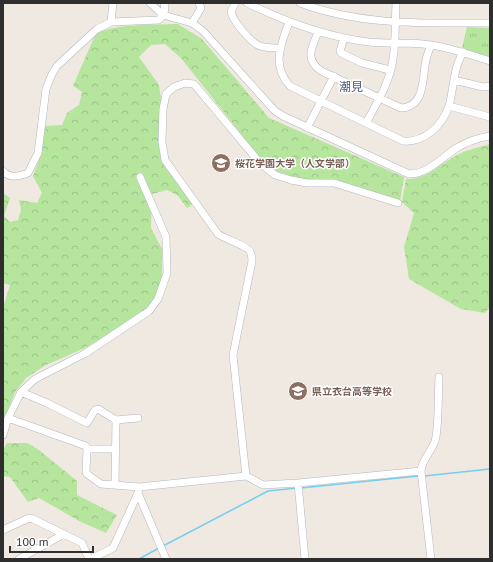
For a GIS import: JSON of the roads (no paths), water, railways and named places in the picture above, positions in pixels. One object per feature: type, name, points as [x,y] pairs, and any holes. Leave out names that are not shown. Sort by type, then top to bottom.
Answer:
[{"type":"street","points":[[111,22],[113,3]]},
{"type":"street","points":[[150,3],[163,15],[192,23],[203,31],[275,111],[282,116],[409,174],[427,170],[454,150],[472,140],[490,136]]},
{"type":"street","points":[[3,171],[8,176],[28,173],[38,154],[46,89],[57,66],[97,29],[111,22],[159,20],[165,9],[164,3]]},
{"type":"street","points":[[192,23],[201,8],[199,3]]},
{"type":"street","points":[[235,3],[231,12],[234,20],[254,43],[262,47],[280,48]]},
{"type":"street","points":[[247,3],[289,22],[318,32],[369,42],[431,45],[463,52],[490,61]]},
{"type":"street","points":[[300,3],[341,15],[395,23],[490,23]]},
{"type":"street","points":[[366,122],[380,97],[393,60],[396,3]]},
{"type":"street","points":[[289,22],[280,48],[280,69],[286,82],[295,89],[403,141],[414,142],[424,137],[436,128],[445,116],[449,106],[456,68],[463,52]]},
{"type":"street","points":[[318,32],[311,51],[311,61],[314,66],[321,71],[401,108],[410,106],[415,102],[423,86],[426,59],[431,45]]},
{"type":"street","points":[[344,38],[340,51],[341,53],[362,63],[390,70]]},
{"type":"street","points":[[307,128],[334,76]]},
{"type":"street","points":[[454,80],[483,87],[490,86]]},
{"type":"street","points":[[246,476],[233,355],[252,261],[250,250],[218,234],[165,160],[162,142],[163,109],[166,94],[174,87],[185,83],[194,84],[260,163],[275,175],[307,183],[334,184],[398,203]]},
{"type":"street","points":[[449,106],[490,117]]},
{"type":"street","points":[[3,435],[8,418],[21,392],[35,379],[86,352],[148,311],[158,299],[167,273],[166,237],[140,177]]},
{"type":"street","points":[[431,559],[421,471],[422,463],[430,452],[436,438],[439,377]]},
{"type":"street","points":[[21,392],[87,423],[95,410],[98,409],[116,420],[138,418]]},
{"type":"street","points":[[8,418],[86,446],[87,474],[101,484],[139,490],[246,476],[263,485],[421,471]]},
{"type":"street","points":[[115,485],[116,420]]},
{"type":"street","points":[[87,449],[116,449]]},
{"type":"street","points":[[298,483],[305,559]]},
{"type":"street","points":[[3,530],[29,518],[33,519],[82,543],[90,559],[113,548],[139,490]]},
{"type":"street","points":[[139,490],[166,559]]},
{"type":"street","points":[[18,559],[64,534]]},
{"type":"waterway","points":[[424,476],[490,469]]},
{"type":"waterway","points":[[301,488],[418,476]]},
{"type":"waterway","points":[[163,546],[268,491],[297,488]]},
{"type":"waterway","points":[[139,559],[159,548]]},
{"type":"place","name":"桜花学園大学（人文学部）","points":[[221,163]]},
{"type":"place","name":"県立衣台高等学校","points":[[298,391]]},
{"type":"district","name":"潮見","points":[[351,86]]}]
